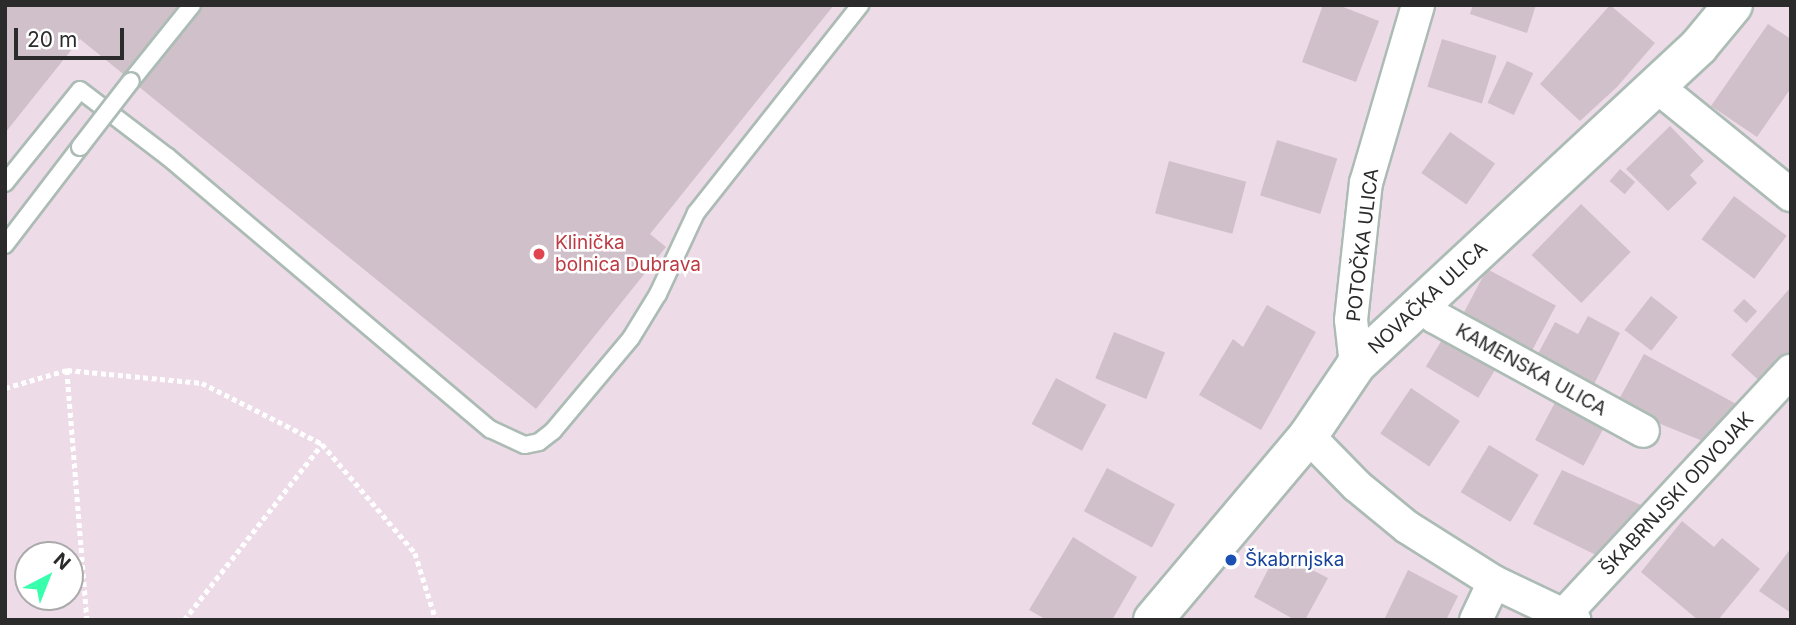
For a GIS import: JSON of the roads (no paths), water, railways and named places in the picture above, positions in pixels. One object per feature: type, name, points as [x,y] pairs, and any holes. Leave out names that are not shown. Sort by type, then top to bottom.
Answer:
[{"type":"street","name":"POTOČKA ULICA","points":[[1356,365],[1351,320],[1366,183],[1418,5]]},
{"type":"street","name":"NOVAČKA ULICA","points":[[1153,620],[1308,436],[1356,365],[1699,46],[1733,5]]},
{"type":"street","points":[[1655,85],[1791,195]]},
{"type":"street","name":"KAMENSKA ULICA","points":[[1424,303],[1435,317],[1643,431]]},
{"type":"street","name":"ŠKABRNJSKI ODVOJAK","points":[[1308,436],[1357,486],[1407,527],[1494,582],[1569,618],[1791,371]]},
{"type":"street","points":[[1476,620],[1494,582]]},
{"type":"lane","points":[[5,245],[192,5]]},
{"type":"lane","points":[[5,183],[80,90],[168,157],[490,429],[525,445],[539,442],[553,430],[631,338],[658,294],[696,213],[860,5]]},
{"type":"place","name":"Klinička bolnica Dubrava","points":[[539,254]]},
{"type":"place","name":"Škabrnjska","points":[[1231,560]]}]
